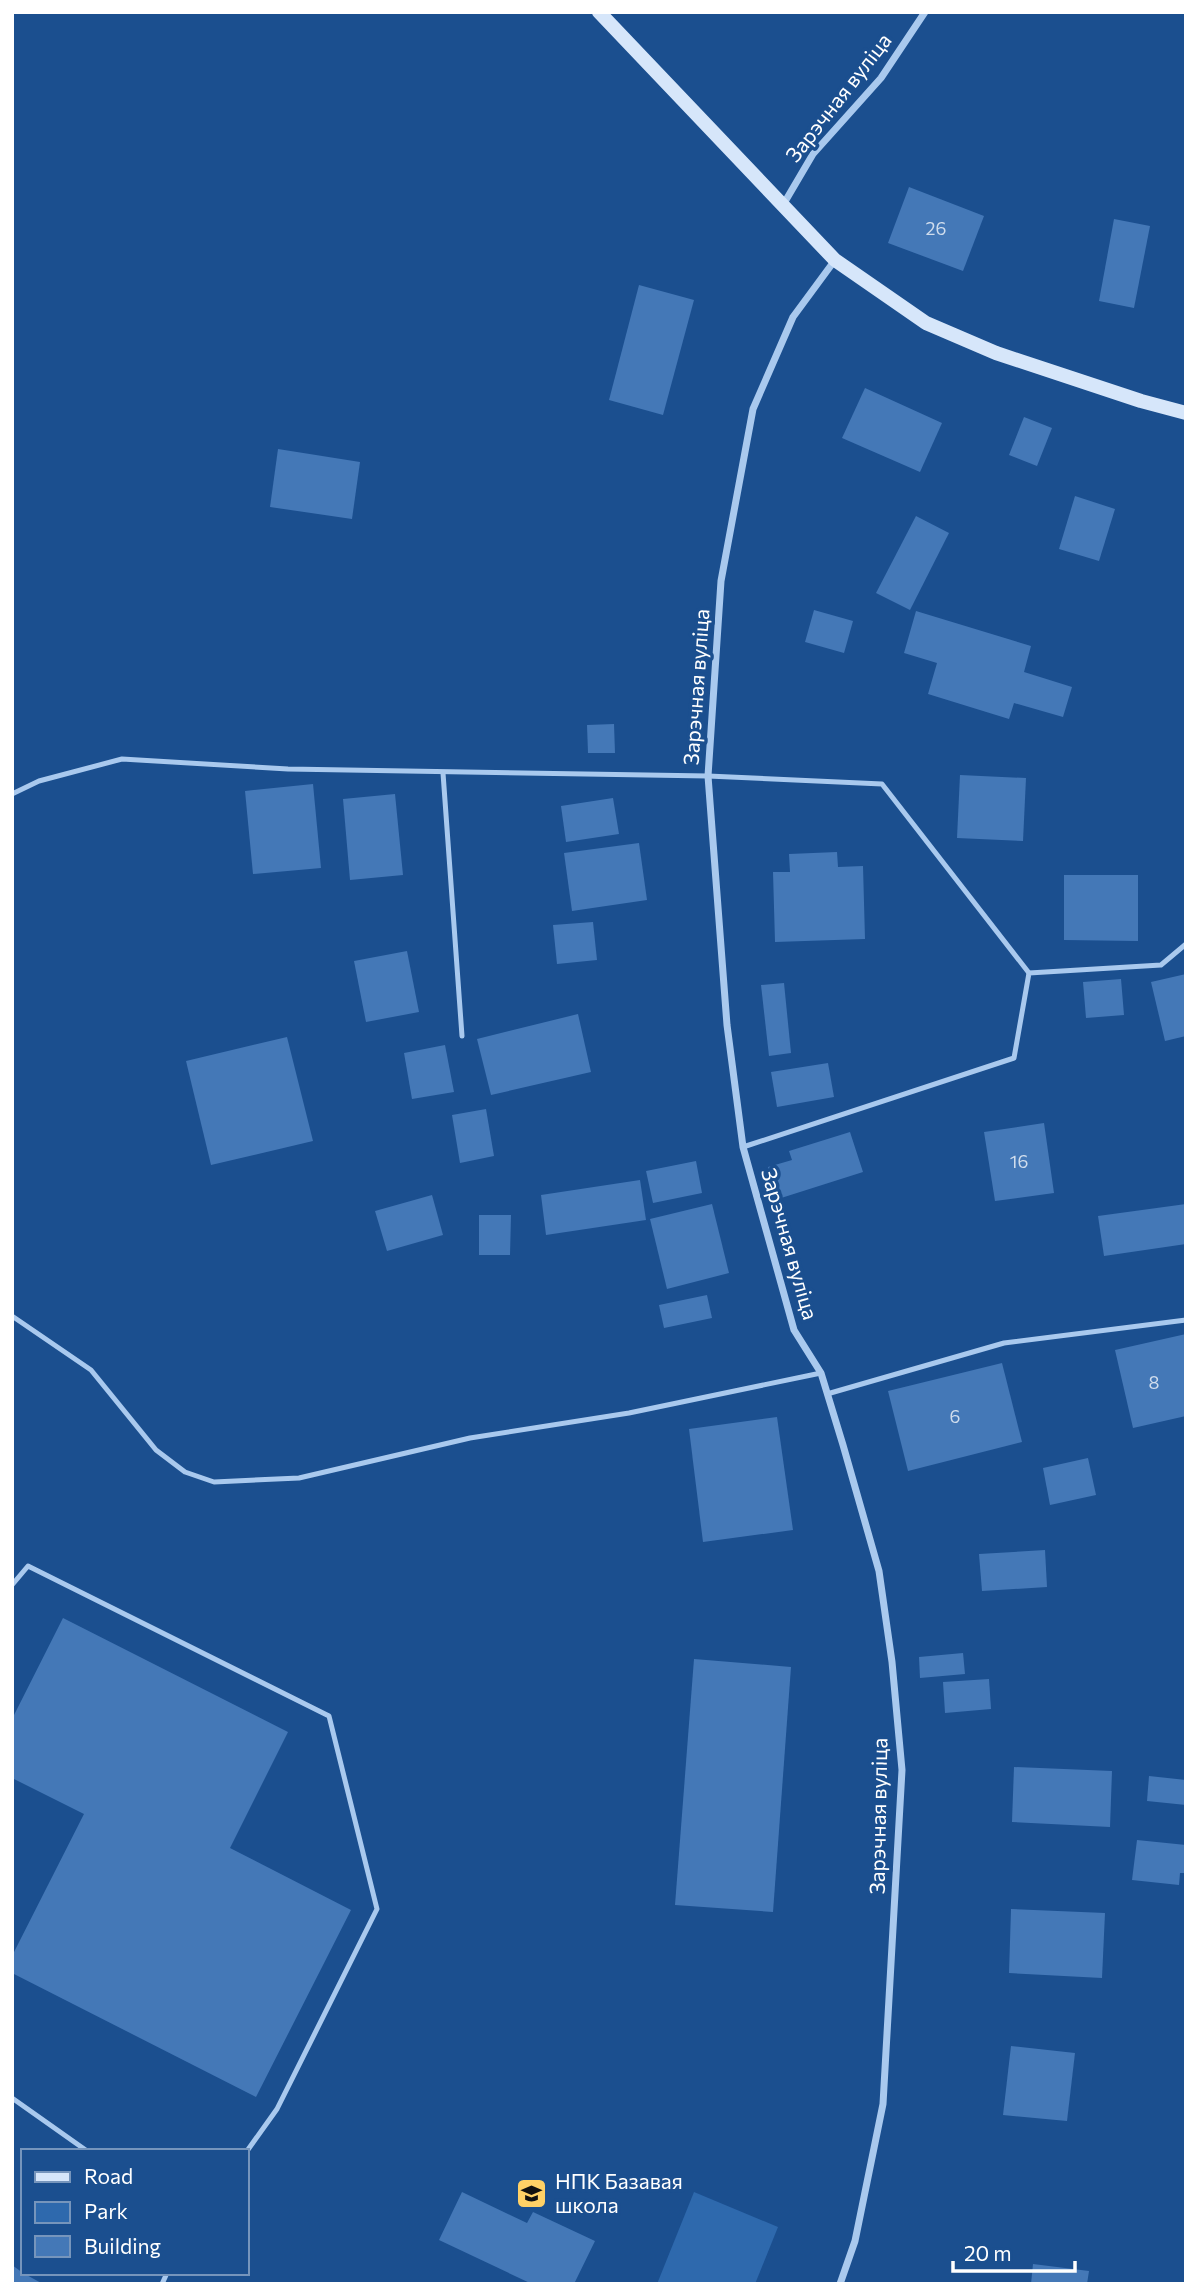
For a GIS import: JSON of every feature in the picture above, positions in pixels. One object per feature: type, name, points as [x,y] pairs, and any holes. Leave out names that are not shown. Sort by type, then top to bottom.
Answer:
[{"type":"main road","points":[[599,12],[835,260],[926,323],[1009,358],[1186,413]]},
{"type":"street","name":"Зарэчная вуліца","points":[[783,205],[813,154],[881,78],[925,12]]},
{"type":"street","name":"Зарэчная вуліца","points":[[835,260],[793,317],[753,409],[721,581],[708,776],[727,1025],[743,1147],[794,1330],[821,1373],[879,1571],[892,1662],[902,1770],[883,2104],[855,2241],[840,2284]]},
{"type":"lane","points":[[12,794],[38,781],[122,759],[288,769],[708,776],[882,784],[1029,973],[1014,1058],[743,1147]]},
{"type":"lane","points":[[443,772],[463,1036]]},
{"type":"lane","points":[[1029,973],[1161,965],[1186,944]]},
{"type":"lane","points":[[12,1316],[92,1370],[156,1450],[185,1472],[214,1482],[299,1479],[470,1438],[629,1413],[821,1373]]},
{"type":"lane","points":[[827,1394],[1004,1343],[1186,1320]]},
{"type":"lane","points":[[12,1585],[27,1566],[329,1716],[377,1909],[277,2109],[248,2150]]},
{"type":"lane","points":[[12,2098],[84,2149]]},
{"type":"green space","points":[[694,2192],[778,2227],[755,2284],[657,2284]]},
{"type":"building","points":[[909,187],[984,216],[963,271],[888,243]]},
{"type":"building","points":[[1114,219],[1150,226],[1134,308],[1099,301]]},
{"type":"building","points":[[639,285],[694,300],[663,415],[609,400]]},
{"type":"building","points":[[865,388],[942,423],[920,472],[842,438]]},
{"type":"building","points":[[1024,417],[1052,428],[1037,466],[1009,455]]},
{"type":"building","points":[[278,449],[360,462],[352,519],[270,507]]},
{"type":"building","points":[[1075,496],[1115,509],[1099,561],[1059,549]]},
{"type":"building","points":[[916,516],[949,533],[910,610],[876,593]]},
{"type":"building","points":[[814,610],[853,621],[844,653],[805,642]]},
{"type":"building","points":[[916,611],[1031,646],[1024,672],[1072,687],[1063,717],[1014,703],[1009,719],[928,694],[937,663],[904,653]]},
{"type":"building","points":[[614,724],[615,753],[588,753],[587,725]]},
{"type":"building","points":[[960,775],[1026,778],[1023,841],[957,838]]},
{"type":"building","points":[[313,784],[321,868],[253,874],[245,791]]},
{"type":"building","points":[[395,794],[403,875],[350,880],[343,799]]},
{"type":"building","points":[[613,798],[619,834],[566,842],[561,806]]},
{"type":"building","points":[[639,843],[647,900],[572,911],[564,853]]},
{"type":"building","points":[[837,852],[838,867],[863,866],[865,939],[775,942],[773,872],[790,872],[789,854]]},
{"type":"building","points":[[1064,875],[1138,875],[1138,941],[1064,940]]},
{"type":"building","points":[[593,922],[597,960],[557,964],[553,925]]},
{"type":"building","points":[[407,951],[419,1012],[366,1022],[354,961]]},
{"type":"building","points":[[1186,974],[1186,1036],[1165,1041],[1151,982]]},
{"type":"building","points":[[1121,979],[1124,1015],[1086,1018],[1083,982]]},
{"type":"building","points":[[784,983],[791,1053],[769,1056],[761,985]]},
{"type":"building","points":[[578,1014],[591,1072],[491,1095],[477,1039]]},
{"type":"building","points":[[287,1037],[313,1141],[211,1165],[186,1061]]},
{"type":"building","points":[[445,1045],[454,1092],[412,1099],[404,1053]]},
{"type":"building","points":[[828,1063],[834,1097],[777,1107],[771,1072]]},
{"type":"building","points":[[486,1109],[494,1156],[460,1163],[452,1115]]},
{"type":"building","points":[[1044,1123],[1054,1193],[995,1201],[984,1132]]},
{"type":"building","points":[[850,1132],[863,1172],[778,1199],[768,1167],[792,1160],[789,1151]]},
{"type":"building","points":[[696,1161],[702,1193],[653,1203],[646,1171]]},
{"type":"building","points":[[640,1180],[646,1220],[546,1235],[541,1195]]},
{"type":"building","points":[[432,1195],[443,1235],[387,1251],[375,1211]]},
{"type":"building","points":[[712,1204],[729,1273],[667,1289],[650,1219]]},
{"type":"building","points":[[1186,1204],[1186,1244],[1104,1256],[1098,1216]]},
{"type":"building","points":[[479,1215],[511,1215],[510,1255],[479,1255]]},
{"type":"building","points":[[707,1295],[712,1318],[664,1328],[659,1305]]},
{"type":"building","points":[[1186,1334],[1186,1416],[1133,1428],[1115,1350]]},
{"type":"building","points":[[1002,1363],[1022,1442],[908,1471],[888,1391]]},
{"type":"building","points":[[777,1417],[793,1530],[703,1542],[689,1429]]},
{"type":"building","points":[[1088,1458],[1096,1495],[1050,1505],[1043,1468]]},
{"type":"building","points":[[1045,1550],[1047,1587],[982,1591],[979,1554]]},
{"type":"building","points":[[63,1618],[288,1732],[230,1848],[351,1910],[256,2097],[12,1973],[12,1956],[84,1814],[12,1778],[12,1719]]},
{"type":"building","points":[[963,1653],[965,1674],[920,1678],[919,1657]]},
{"type":"building","points":[[694,1659],[791,1667],[773,1912],[675,1905]]},
{"type":"building","points":[[989,1679],[991,1709],[945,1713],[943,1682]]},
{"type":"building","points":[[1014,1767],[1112,1771],[1110,1827],[1012,1822]]},
{"type":"building","points":[[1149,1776],[1186,1780],[1186,1805],[1147,1801]]},
{"type":"building","points":[[1137,1840],[1186,1845],[1186,1873],[1180,1873],[1179,1885],[1132,1880]]},
{"type":"building","points":[[1011,1909],[1105,1913],[1102,1978],[1009,1973]]},
{"type":"building","points":[[1011,2046],[1075,2053],[1067,2121],[1003,2115]]},
{"type":"building","points":[[462,2192],[527,2223],[533,2212],[595,2241],[574,2284],[532,2284],[439,2240]]},
{"type":"building","points":[[1033,2264],[1089,2271],[1087,2284],[1031,2284]]},
{"type":"building","points":[[12,2265],[21,2272],[21,2275],[27,2275],[43,2284],[12,2284]]},
{"type":"place","name":"НПК Базавая школа","points":[[532,2194]]}]
